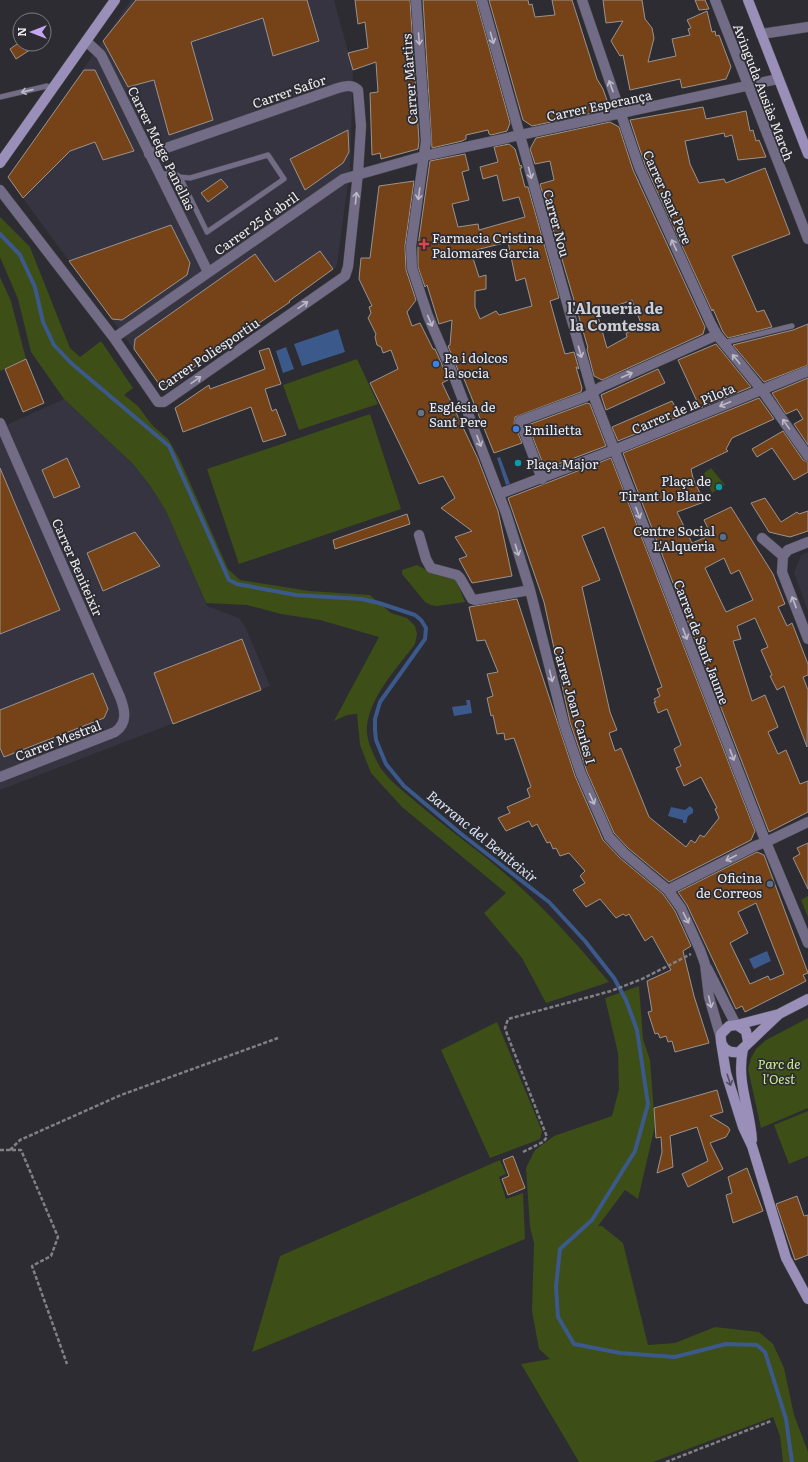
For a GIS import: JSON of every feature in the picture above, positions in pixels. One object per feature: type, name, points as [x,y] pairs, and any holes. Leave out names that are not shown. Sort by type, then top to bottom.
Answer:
[{"type":"street","points":[[0,163],[115,0]]},
{"type":"street","name":"Carrer Màrtirs","points":[[416,0],[426,128],[424,156],[411,246],[412,268],[428,316],[454,374],[499,494]]},
{"type":"street","name":"Carrer Nou","points":[[482,0],[592,392],[614,450]]},
{"type":"street","name":"Carrer Sant Pere","points":[[582,0],[646,186],[720,339],[761,389],[808,456]]},
{"type":"street","name":"Avinguda Ausiàs March","points":[[715,0],[747,86],[808,238]]},
{"type":"street","points":[[748,0],[808,154]]},
{"type":"street","points":[[761,34],[808,27]]},
{"type":"street","name":"Carrer Metge Panellas","points":[[86,41],[101,55],[208,272]]},
{"type":"street","name":"Carrer Esperança","points":[[424,156],[778,79]]},
{"type":"street","name":"Carrer Safor","points":[[149,154],[348,85],[355,87],[358,90],[361,126],[358,173]]},
{"type":"street","name":"Carrer 25 d'abril","points":[[114,338],[343,178],[424,156]]},
{"type":"street","name":"Carrer Poliesportiu","points":[[0,190],[114,338],[158,402],[164,402],[345,276],[348,267],[358,173]]},
{"type":"street","points":[[499,494],[544,478],[520,421],[585,397],[592,392],[720,339]]},
{"type":"street","name":"Carrer de la Pilota","points":[[544,478],[808,371]]},
{"type":"street","name":"Carrer Beniteixir","points":[[0,424],[120,697],[124,708],[123,723]]},
{"type":"street","name":"Carrer de Sant Jaume","points":[[614,450],[766,842],[808,943]]},
{"type":"street","name":"Carrer Joan Carles I","points":[[499,494],[530,590],[568,737],[606,832],[624,853],[668,890],[681,908],[700,950],[704,964],[709,998],[721,1040]]},
{"type":"street","points":[[419,535],[426,559],[431,568],[457,575],[472,599],[476,600],[530,590]]},
{"type":"street","points":[[762,538],[783,556]]},
{"type":"street","points":[[808,542],[788,550],[783,556],[782,572],[808,639]]},
{"type":"street","name":"Carrer Mestral","points":[[0,777],[115,732],[123,723]]},
{"type":"street","points":[[668,890],[755,846],[808,822]]},
{"type":"street","name":"Carrer Joan Carles I","points":[[704,964],[737,1025]]},
{"type":"street","points":[[808,999],[779,1014],[726,1028],[721,1040],[726,1073],[752,1146],[786,1258],[808,1299]]},
{"type":"street","points":[[721,1040],[724,1047],[730,1052],[739,1052],[779,1014]]},
{"type":"street","points":[[737,1025],[746,1031],[746,1046],[740,1072],[751,1124],[752,1146]]},
{"type":"lane","points":[[0,97],[47,86],[53,89]]},
{"type":"lane","points":[[161,176],[171,172],[180,177],[190,178],[268,155],[284,179],[207,232],[180,177]]},
{"type":"lane","points":[[720,339],[792,326]]},
{"type":"path","points":[[523,1152],[543,1142],[547,1137],[507,1034],[505,1022],[513,1016],[610,991],[642,979],[700,950]]},
{"type":"path","points":[[10,1150],[20,1140],[121,1095],[278,1038]]},
{"type":"path","points":[[0,1150],[21,1150],[58,1237],[51,1256],[32,1266],[67,1364]]},
{"type":"path","points":[[666,1462],[771,1421]]},
{"type":"shaded area","points":[[131,0],[334,0],[353,70],[350,169],[337,264],[335,268],[166,393],[8,178]]},
{"type":"shaded area","points":[[64,399],[134,465],[151,487],[166,511],[207,606],[239,618],[246,628],[270,686],[0,790],[0,428]]},
{"type":"shaded area","points":[[808,552],[808,611],[794,573],[801,555]]},
{"type":"green space","points":[[0,217],[30,247],[70,348],[80,357],[101,341],[133,388],[124,395],[138,406],[152,425],[168,439],[180,460],[228,569],[240,580],[309,591],[370,595],[391,613],[407,618],[415,626],[417,634],[415,644],[384,686],[371,709],[368,721],[367,733],[369,742],[380,767],[402,790],[495,865],[532,898],[588,957],[609,982],[546,1003],[522,958],[484,913],[506,893],[402,807],[371,773],[360,745],[357,714],[347,715],[334,721],[379,637],[320,620],[281,614],[247,605],[206,603],[166,511],[151,487],[134,465],[64,399],[31,352],[18,299],[0,257]]},
{"type":"green space","points":[[0,277],[11,301],[26,359],[0,371]]},
{"type":"green space","points":[[357,359],[378,404],[299,430],[283,385]]},
{"type":"green space","points":[[370,414],[401,509],[239,564],[207,469]]},
{"type":"green space","points":[[711,468],[725,485],[712,493],[704,473]]},
{"type":"green space","points":[[417,565],[430,572],[455,578],[465,602],[437,606],[425,602],[402,574],[402,570]]},
{"type":"green space","points":[[808,896],[808,917],[801,900]]},
{"type":"green space","points":[[639,986],[643,1039],[650,1060],[655,1126],[638,1199],[625,1190],[598,1226],[602,1226],[623,1243],[648,1345],[675,1343],[715,1327],[759,1332],[773,1344],[784,1368],[794,1415],[808,1452],[808,1462],[783,1462],[780,1436],[773,1417],[653,1462],[579,1462],[521,1364],[550,1359],[539,1349],[532,1311],[534,1243],[530,1227],[526,1168],[535,1150],[554,1136],[612,1116],[619,1089],[618,1053],[605,998]]},
{"type":"green space","name":"Parc de l'Oest","points":[[808,1018],[808,1108],[761,1128],[748,1069],[751,1058],[756,1049],[766,1040]]},
{"type":"green space","points":[[497,1022],[542,1131],[540,1139],[490,1158],[441,1050]]},
{"type":"green space","points":[[808,1111],[808,1156],[789,1164],[774,1125]]},
{"type":"green space","points":[[500,1160],[506,1174],[499,1177],[506,1199],[523,1193],[525,1239],[252,1352],[280,1256]]},
{"type":"water","points":[[338,329],[345,352],[302,366],[294,344]]},
{"type":"water","points":[[286,347],[294,369],[283,373],[276,351]]},
{"type":"water","points":[[500,457],[510,484],[506,485],[497,458]]},
{"type":"water","points":[[466,700],[470,700],[472,713],[454,716],[452,707],[467,705]]},
{"type":"water","points":[[690,806],[693,809],[693,813],[688,816],[686,823],[683,823],[683,820],[668,816],[671,807],[685,810]]},
{"type":"water","points":[[767,951],[771,961],[754,969],[749,959]]},
{"type":"building","points":[[136,0],[307,0],[319,41],[273,56],[263,18],[191,42],[213,120],[169,135],[154,80],[128,87],[103,41]]},
{"type":"building","points":[[355,0],[410,0],[419,141],[418,149],[381,159],[380,153],[372,155],[370,93],[378,92],[376,62],[353,70],[348,53],[368,48],[365,22],[358,24]]},
{"type":"building","points":[[423,0],[476,0],[510,123],[507,131],[491,135],[489,134],[488,130],[466,135],[466,139],[462,141],[432,148]]},
{"type":"building","points":[[489,0],[528,0],[529,5],[532,4],[535,17],[555,15],[552,0],[572,0],[597,79],[603,89],[608,103],[607,110],[532,126],[523,120]]},
{"type":"building","points":[[603,0],[642,0],[645,19],[652,28],[654,38],[648,62],[676,56],[672,39],[690,35],[688,29],[691,28],[687,20],[707,11],[712,32],[715,31],[716,36],[719,35],[731,67],[726,79],[682,88],[680,79],[630,90],[623,55],[620,56],[611,41],[623,21],[606,23]]},
{"type":"building","points":[[695,0],[705,0],[709,9],[699,10]]},
{"type":"building","points":[[12,48],[12,52],[27,52],[16,59],[10,49]]},
{"type":"building","points":[[84,70],[95,70],[134,151],[103,160],[95,142],[70,151],[23,198],[8,177]]},
{"type":"building","points":[[703,107],[706,119],[746,111],[750,131],[753,130],[756,141],[759,140],[766,157],[738,160],[732,135],[725,137],[724,133],[685,141],[690,164],[699,183],[724,179],[726,183],[765,168],[790,234],[732,256],[757,312],[764,310],[772,327],[728,338],[723,332],[713,309],[712,311],[645,165],[630,120]]},
{"type":"building","points":[[610,122],[619,127],[633,170],[705,327],[703,334],[602,380],[594,376],[588,348],[540,184],[554,180],[550,161],[535,164],[530,149],[536,138]],"holes":[[[632,300],[642,326],[626,333],[627,337],[607,348],[597,313]]]},
{"type":"building","points":[[348,130],[349,152],[343,163],[305,190],[290,159]]},
{"type":"building","points":[[509,144],[515,149],[520,166],[521,165],[522,168],[520,168],[525,187],[528,187],[559,298],[550,301],[565,354],[574,352],[579,369],[576,367],[582,388],[581,392],[515,417],[514,423],[522,443],[494,453],[462,374],[460,375],[448,346],[450,345],[452,320],[439,324],[427,285],[425,287],[418,267],[418,246],[430,161],[465,154],[469,170],[462,172],[469,200],[452,204],[458,227],[478,224],[479,230],[525,217],[519,197],[503,201],[497,175],[483,179],[480,167],[498,162],[494,147]],"holes":[[[508,242],[516,281],[525,278],[532,306],[499,315],[496,311],[480,319],[475,307],[475,291],[486,289],[486,275],[479,277],[472,255],[477,254],[476,250]]]},
{"type":"building","points":[[221,179],[228,187],[208,202],[201,193]]},
{"type":"building","points":[[414,181],[405,246],[406,270],[416,300],[407,312],[412,326],[420,323],[433,349],[435,349],[447,376],[448,380],[442,383],[478,459],[498,511],[512,576],[472,583],[459,559],[467,556],[455,537],[472,531],[441,508],[455,498],[443,476],[419,484],[370,383],[398,369],[391,350],[383,353],[381,347],[377,345],[375,337],[376,334],[368,318],[371,313],[369,307],[372,306],[359,279],[361,258],[370,258],[379,186]]},
{"type":"building","points":[[171,225],[190,263],[187,275],[122,320],[112,319],[69,261]]},
{"type":"building","points":[[320,251],[333,269],[289,301],[290,302],[169,384],[159,384],[134,349],[135,339],[255,254],[275,282]]},
{"type":"building","points":[[808,324],[808,365],[764,382],[733,345],[793,330]]},
{"type":"building","points":[[716,344],[751,387],[700,408],[678,360]]},
{"type":"building","points":[[269,348],[281,384],[265,389],[272,411],[276,409],[286,435],[263,442],[251,407],[183,432],[175,408],[209,385],[210,389],[265,369],[259,351]]},
{"type":"building","points":[[26,359],[44,403],[23,412],[5,369]]},
{"type":"building","points":[[658,369],[665,383],[606,410],[601,395]]},
{"type":"building","points":[[808,378],[808,445],[794,424],[803,419],[797,409],[786,414],[772,393]]},
{"type":"building","points":[[759,398],[774,419],[732,438],[726,449],[728,451],[691,469],[693,478],[704,502],[677,512],[692,543],[711,535],[704,520],[731,507],[773,574],[785,604],[778,607],[787,626],[792,623],[808,664],[808,675],[803,677],[808,690],[807,747],[784,686],[777,690],[770,676],[772,675],[761,650],[768,647],[755,618],[737,626],[741,639],[733,641],[752,701],[765,695],[778,727],[768,732],[778,754],[786,750],[800,784],[808,781],[808,812],[769,832],[623,453]],"holes":[[[724,558],[731,574],[739,570],[753,600],[726,612],[705,568]]]},
{"type":"building","points":[[672,401],[680,416],[618,441],[612,427]]},
{"type":"building","points":[[587,403],[590,404],[606,446],[545,469],[528,425]]},
{"type":"building","points":[[783,431],[803,460],[808,462],[808,472],[794,480],[772,448],[757,457],[752,449]]},
{"type":"building","points":[[67,458],[80,487],[54,498],[42,470]]},
{"type":"building","points":[[611,458],[755,831],[751,840],[669,882],[628,848],[614,833],[587,772],[570,722],[544,602],[508,498]],"holes":[[[604,527],[662,687],[657,689],[660,696],[654,699],[656,702],[654,702],[658,713],[667,709],[681,745],[674,749],[681,766],[676,768],[684,786],[701,777],[717,808],[715,809],[719,818],[704,837],[700,835],[695,843],[691,840],[686,847],[649,817],[621,748],[615,751],[609,733],[617,730],[610,712],[582,587],[600,580],[582,536]]]},
{"type":"building","points":[[0,468],[60,610],[0,634]]},
{"type":"building","points":[[765,498],[781,522],[797,512],[799,514],[808,511],[808,531],[790,537],[769,532],[751,503]]},
{"type":"building","points":[[407,514],[410,524],[335,549],[333,540]]},
{"type":"building","points":[[135,532],[160,566],[103,591],[87,553]]},
{"type":"building","points":[[517,599],[575,776],[603,840],[620,858],[663,894],[675,911],[691,946],[683,951],[694,996],[709,1043],[675,1052],[672,1041],[668,1042],[666,1036],[660,1038],[658,1033],[655,1034],[648,1012],[652,1011],[647,981],[671,970],[652,936],[645,941],[629,914],[626,916],[623,914],[616,918],[600,899],[586,907],[573,890],[585,883],[580,876],[585,871],[569,853],[560,856],[556,848],[553,849],[550,842],[547,843],[537,824],[532,827],[529,821],[506,831],[498,818],[510,813],[507,807],[530,797],[527,789],[531,787],[514,738],[505,740],[504,733],[497,734],[493,715],[491,716],[487,698],[493,696],[487,674],[498,672],[485,640],[477,641],[469,607]]},
{"type":"building","points":[[242,639],[261,690],[173,724],[154,673]]},
{"type":"building","points":[[93,673],[108,709],[104,718],[4,757],[0,748],[0,710]]},
{"type":"building","points":[[808,843],[808,889],[793,858],[800,854],[797,848]]},
{"type":"building","points":[[757,852],[764,855],[808,973],[803,975],[806,981],[745,1012],[742,1006],[736,1009],[687,905],[678,892]],"holes":[[[756,903],[784,974],[770,980],[768,976],[750,984],[730,943],[748,933],[738,912]]]},
{"type":"building","points":[[717,1090],[723,1112],[710,1116],[728,1127],[730,1130],[726,1137],[710,1143],[723,1169],[688,1187],[682,1174],[708,1161],[697,1127],[670,1136],[673,1167],[657,1173],[662,1152],[661,1137],[656,1138],[654,1108]]},
{"type":"building","points":[[513,1156],[525,1188],[508,1195],[502,1179],[509,1176],[503,1160]]},
{"type":"building","points":[[747,1168],[763,1211],[733,1223],[726,1195],[732,1193],[728,1177]]},
{"type":"building","points":[[797,1196],[804,1216],[808,1215],[808,1255],[795,1260],[776,1204]]},
{"type":"waterway","name":"Barranc del Beniteixir","points":[[0,234],[20,255],[35,287],[43,322],[54,345],[71,363],[169,446],[229,580],[237,584],[296,595],[361,599],[379,603],[415,615],[421,620],[426,628],[425,639],[380,702],[375,719],[376,740],[386,764],[404,786],[460,833],[549,902],[585,941],[614,978],[626,1000],[637,1030],[648,1104],[635,1151],[592,1220],[560,1249],[556,1287],[558,1317],[574,1344],[620,1353],[675,1357],[726,1344],[757,1345],[765,1352],[786,1419],[792,1462]]},
{"type":"place","name":"Farmacia Cristina Palomares Garcia","points":[[424,244]]},
{"type":"place","name":"Pa i dolcos la socia","points":[[436,364]]},
{"type":"place","name":"Església de Sant Pere","points":[[421,413]]},
{"type":"place","name":"Emilietta","points":[[516,429]]},
{"type":"place","name":"Plaça Major","points":[[518,463]]},
{"type":"place","name":"Plaça de Tirant lo Blanc","points":[[719,487]]},
{"type":"place","name":"Centre Social L'Alqueria","points":[[723,537]]},
{"type":"place","name":"Oficina de Correos","points":[[770,884]]},
{"type":"district","name":"l'Alqueria de la Comtessa","points":[[615,316]]}]
